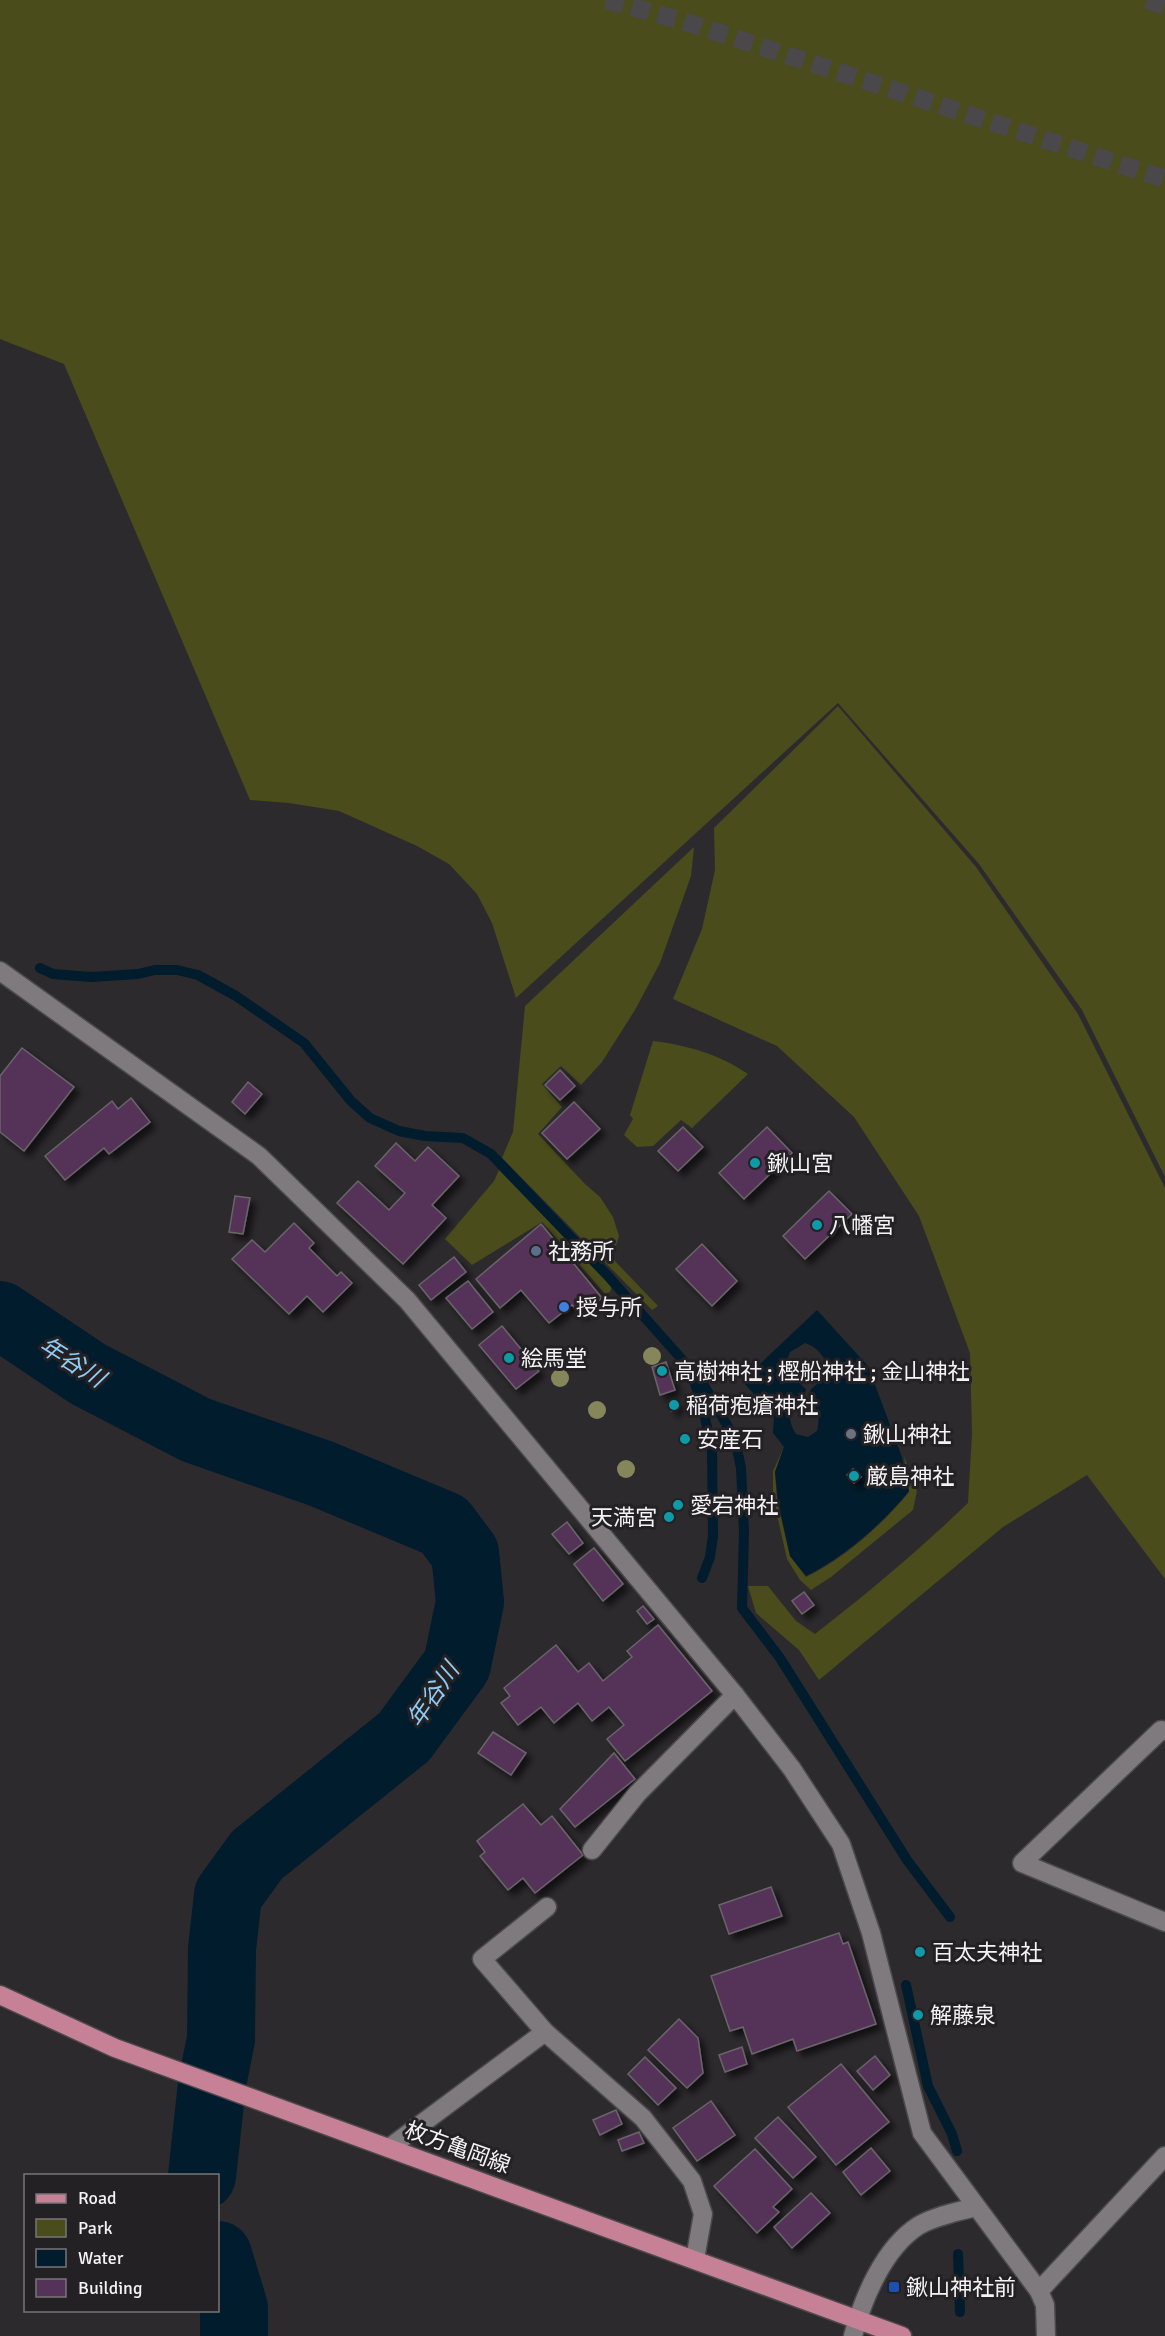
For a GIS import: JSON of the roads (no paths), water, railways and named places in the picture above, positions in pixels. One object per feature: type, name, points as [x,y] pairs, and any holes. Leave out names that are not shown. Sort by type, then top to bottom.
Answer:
[{"type":"main road","name":"枚方亀岡線","points":[[0,1995],[115,2048],[695,2259],[856,2327],[902,2336]]},
{"type":"street","points":[[0,972],[259,1156],[407,1300],[735,1695],[792,1769],[841,1844],[871,1933],[922,2133],[1039,2291],[1045,2305],[1046,2336]]},
{"type":"street","points":[[592,1850],[637,1794],[735,1695]]},
{"type":"street","points":[[1165,1731],[1161,1730],[1022,1863],[1165,1922]]},
{"type":"street","points":[[547,1907],[482,1959],[545,2032],[643,2118],[693,2181],[703,2214],[695,2259]]},
{"type":"street","points":[[390,2148],[545,2032]]},
{"type":"street","points":[[1039,2291],[1165,2156]]},
{"type":"street","points":[[856,2327],[872,2283],[902,2238],[920,2224],[975,2207]]},
{"type":"water","points":[[817,1310],[868,1366],[902,1457],[909,1491],[862,1539],[806,1576],[790,1556],[778,1501],[775,1472],[784,1447],[773,1433],[774,1416],[742,1381]],"holes":[[[805,1343],[813,1346],[819,1352],[828,1367],[822,1380],[811,1389],[808,1400],[818,1414],[818,1422],[817,1431],[808,1437],[796,1434],[790,1418],[791,1408],[794,1403],[804,1398],[806,1389],[792,1377],[785,1365],[790,1352]]]},
{"type":"waterway","points":[[40,968],[53,974],[91,977],[138,974],[155,970],[177,970],[198,975],[236,996],[304,1043],[351,1101],[370,1118],[399,1131],[425,1136],[463,1138],[491,1154],[607,1275],[702,1382],[735,1439],[741,1468],[744,1532],[742,1608],[780,1658],[907,1860],[950,1917]]},
{"type":"waterway","name":"年谷川","points":[[0,1315],[88,1374],[196,1430],[322,1474],[444,1525],[465,1553],[470,1602],[457,1665],[404,1737],[257,1855],[228,1895],[222,1949],[221,2039],[212,2084],[202,2174]]},
{"type":"waterway","points":[[691,1370],[712,1450],[713,1536],[710,1557],[702,1578]]},
{"type":"waterway","points":[[906,1985],[928,2086],[952,2134],[957,2151]]},
{"type":"waterway","points":[[958,2254],[960,2312]]},
{"type":"waterway","name":"年谷川","points":[[219,2258],[234,2308],[234,2336]]},
{"type":"tunnel","points":[[606,0],[683,21],[1165,179]]},
{"type":"tunnel","points":[[1147,0],[1165,6]]},
{"type":"place","name":"鍬山宮","points":[[755,1163]]},
{"type":"place","name":"八幡宮","points":[[817,1225]]},
{"type":"place","name":"社務所","points":[[536,1251]]},
{"type":"place","name":"授与所","points":[[564,1307]]},
{"type":"place","name":"絵馬堂","points":[[509,1358]]},
{"type":"place","name":"高樹神社 ; 樫船神社 ; 金山神社","points":[[662,1371]]},
{"type":"place","name":"稲荷疱瘡神社","points":[[674,1405]]},
{"type":"place","name":"鍬山神社","points":[[851,1434]]},
{"type":"place","name":"安産石","points":[[685,1439]]},
{"type":"place","name":"厳島神社","points":[[854,1476]]},
{"type":"place","name":"愛宕神社","points":[[678,1505]]},
{"type":"place","name":"天満宮","points":[[669,1517]]},
{"type":"place","name":"百太夫神社","points":[[920,1952]]},
{"type":"place","name":"解藤泉","points":[[918,2015]]},
{"type":"place","name":"鍬山神社前","points":[[894,2287]]}]
